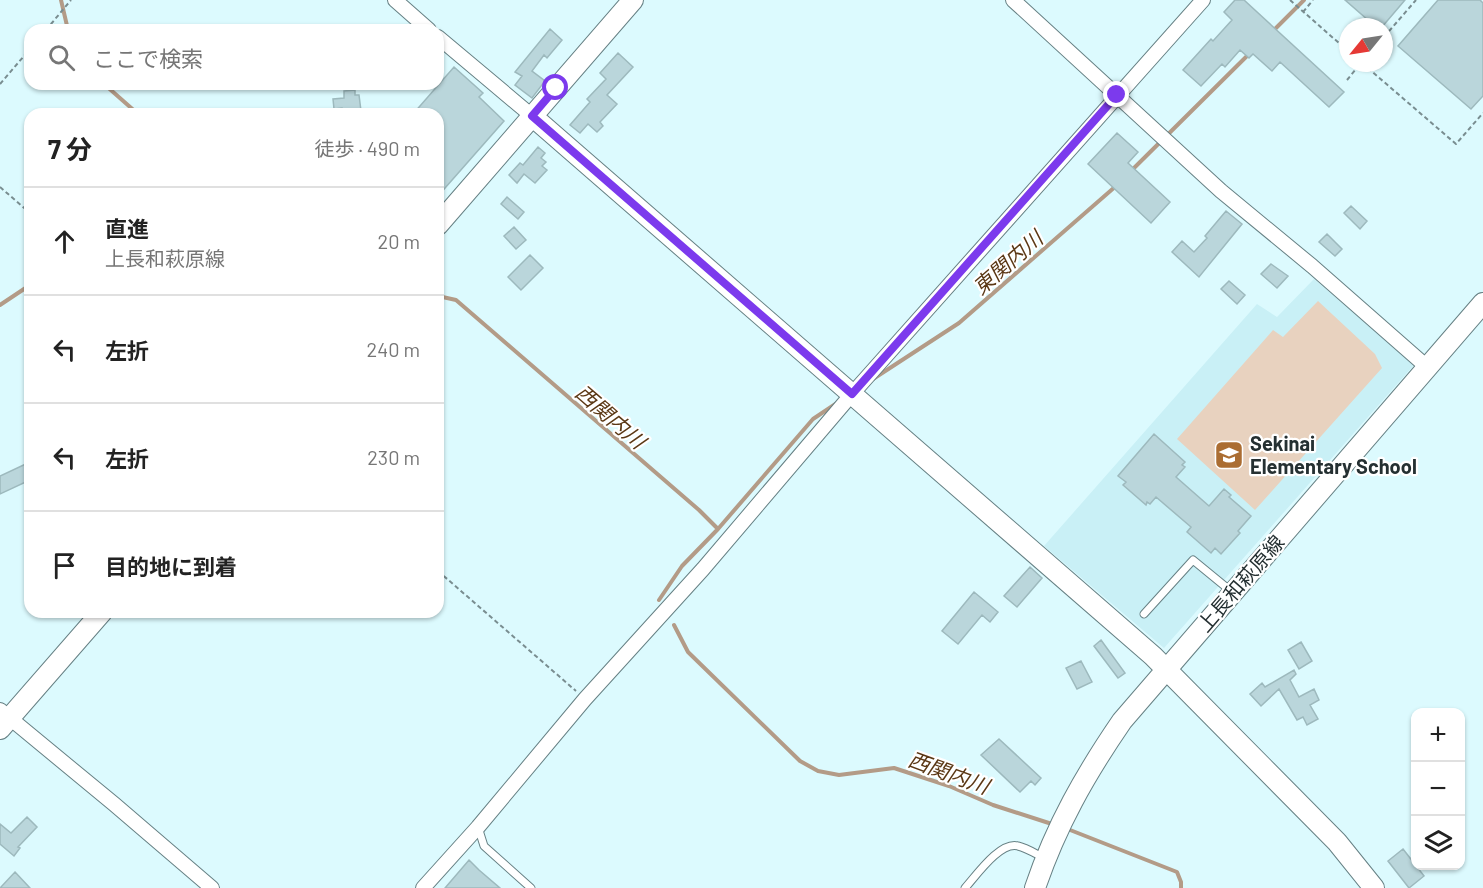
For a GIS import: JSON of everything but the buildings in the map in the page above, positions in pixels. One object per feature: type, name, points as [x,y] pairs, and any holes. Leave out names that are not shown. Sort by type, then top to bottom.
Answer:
[{"type":"main road","points":[[444,218],[633,0]]},
{"type":"main road","points":[[532,116],[1166,669],[1337,842],[1374,888]]},
{"type":"main road","name":"上長和萩原線","points":[[1035,888],[1063,817],[1090,768],[1122,721],[1483,304]]},
{"type":"main road","points":[[3,719],[96,618]]},
{"type":"street","points":[[394,0],[422,24]]},
{"type":"street","points":[[1013,0],[1221,190],[1427,367]]},
{"type":"street","points":[[423,888],[478,827],[585,699],[703,570],[852,394],[1203,0]]},
{"type":"street","points":[[444,42],[532,116]]},
{"type":"street","points":[[3,719],[114,804],[212,888]]},
{"type":"lane","points":[[1144,614],[1193,560],[1232,592]]},
{"type":"lane","points":[[478,827],[484,846],[531,888]]},
{"type":"lane","points":[[965,888],[998,851],[1008,846],[1017,845],[1045,858]]},
{"type":"path","points":[[51,24],[71,0]]},
{"type":"path","points":[[1290,0],[1339,43]]},
{"type":"path","points":[[1304,12],[1313,0]]},
{"type":"path","points":[[1393,27],[1416,0]]},
{"type":"path","points":[[0,84],[24,56]]},
{"type":"path","points":[[1347,80],[1354,72]]},
{"type":"path","points":[[1372,72],[1456,144],[1483,113]]},
{"type":"path","points":[[0,187],[24,208]]},
{"type":"path","points":[[444,576],[585,699]]},
{"type":"shaded area","name":"Sekinai Elementary School","points":[[1314,279],[1414,365],[1164,648],[1044,546],[1257,304],[1277,317]]},
{"type":"shaded area","points":[[1318,301],[1375,354],[1382,368],[1255,510],[1177,439],[1273,330],[1283,337]]},
{"type":"waterway","name":"西関内川","points":[[61,0],[67,24]]},
{"type":"waterway","name":"東関内川","points":[[1273,31],[1304,0]]},
{"type":"waterway","name":"東関内川","points":[[1132,170],[1250,53]]},
{"type":"waterway","name":"西関内川","points":[[111,90],[131,108]]},
{"type":"waterway","name":"東関内川","points":[[873,379],[959,323],[1116,186]]},
{"type":"waterway","points":[[0,305],[24,289]]},
{"type":"waterway","name":"西関内川","points":[[444,297],[456,300],[699,510],[718,529]]},
{"type":"waterway","name":"東関内川","points":[[659,600],[682,566],[718,529],[813,419],[837,403]]},
{"type":"waterway","name":"西関内川","points":[[674,625],[688,652],[800,761],[818,771],[839,775],[894,768],[949,786],[993,805],[1055,825]]},
{"type":"waterway","name":"西関内川","points":[[1065,828],[1177,872],[1181,888]]},
{"type":"place","name":"Sekinai Elementary School","points":[[1229,455]]},
{"type":"route","points":[[556,88],[532,116],[852,394],[1117,95]]}]
